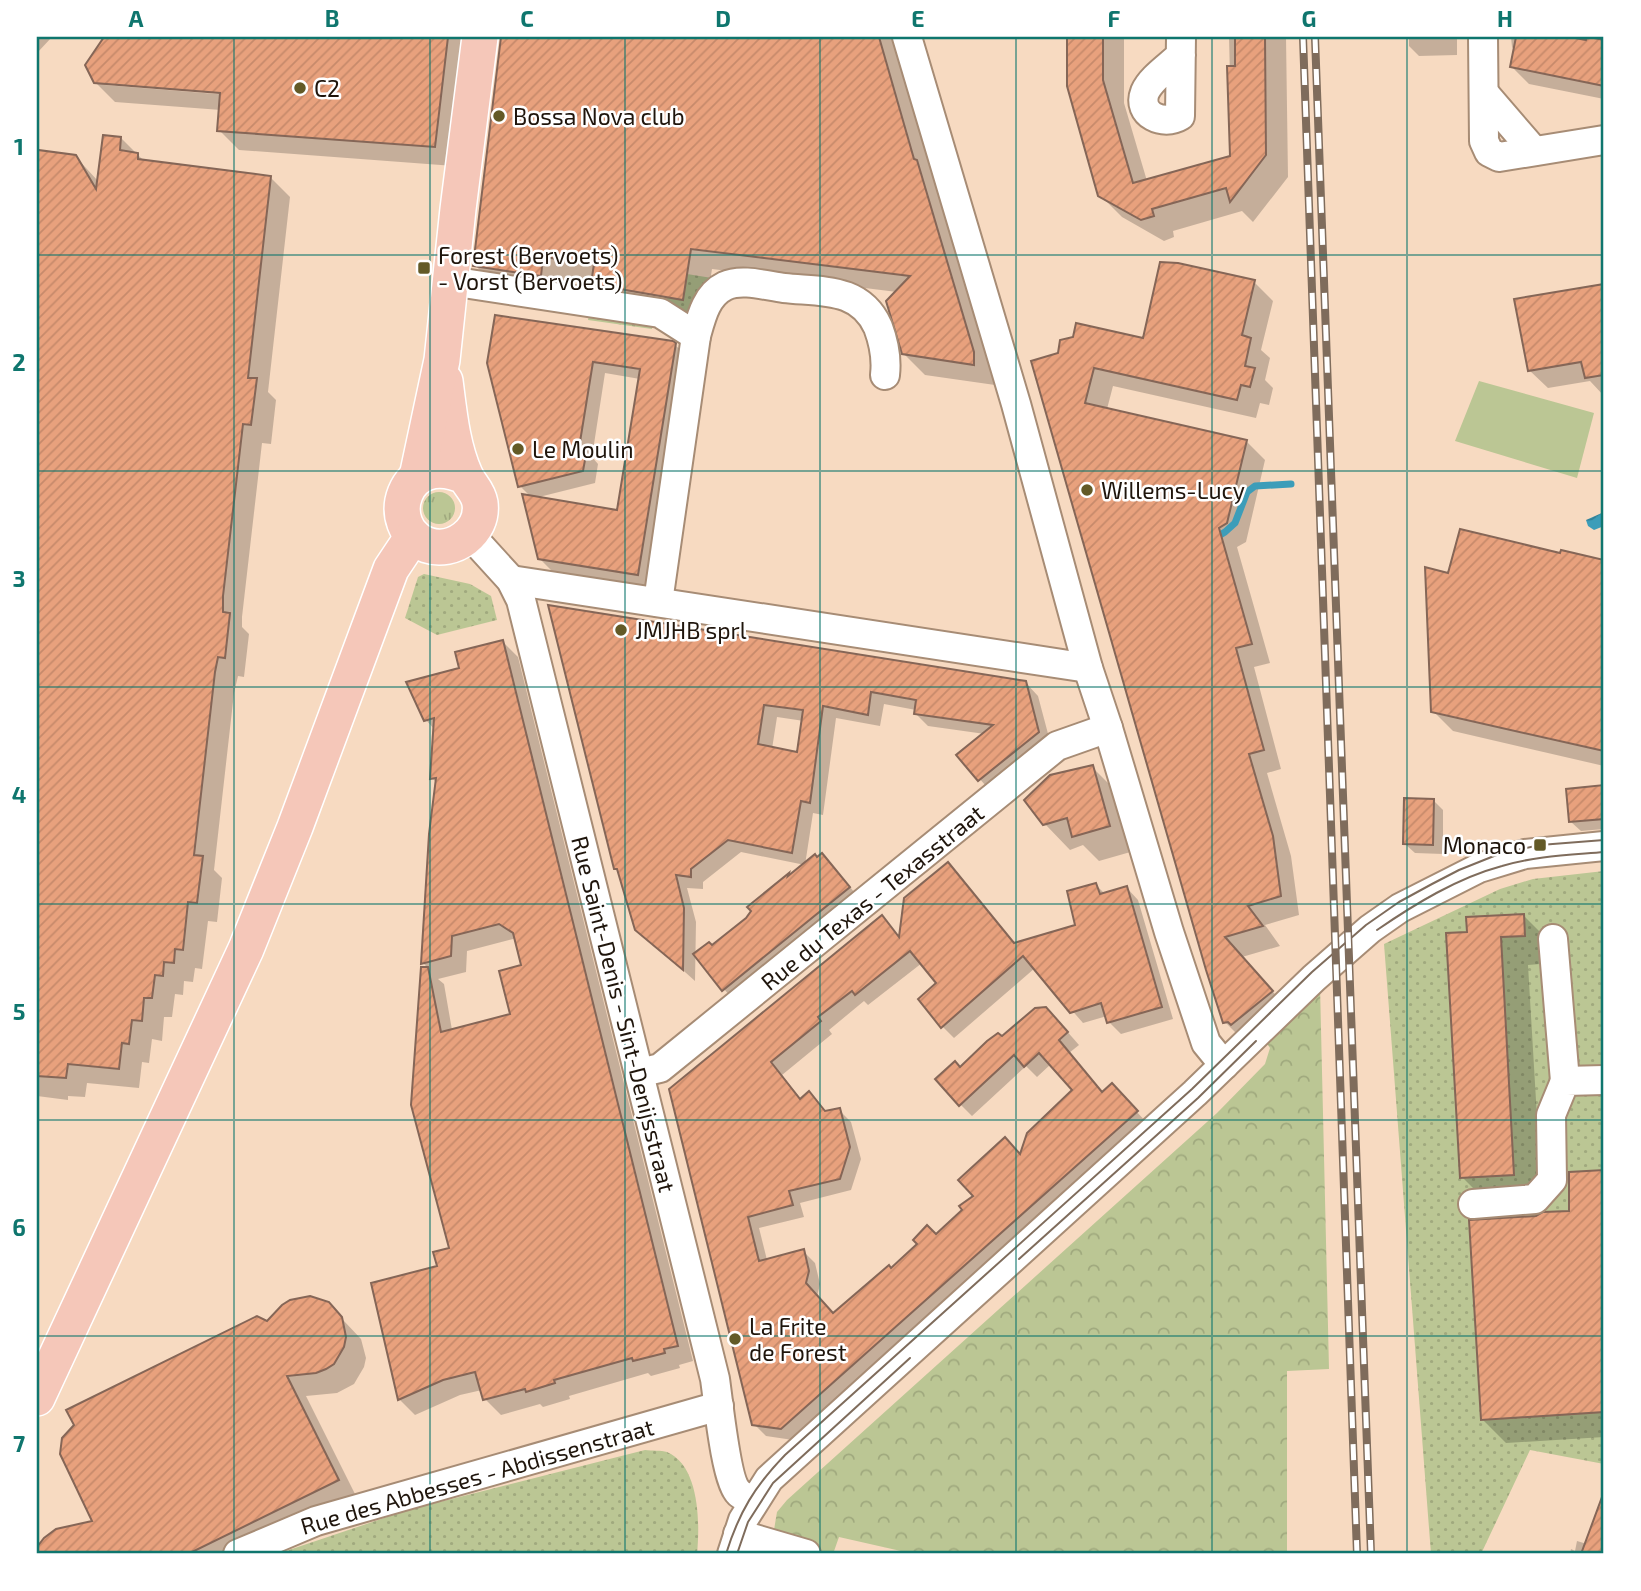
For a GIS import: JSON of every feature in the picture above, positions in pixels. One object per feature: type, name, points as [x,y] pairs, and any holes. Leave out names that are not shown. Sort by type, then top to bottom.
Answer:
[{"type":"main road","points":[[442,360],[452,431],[466,478],[476,490],[481,505],[478,521],[470,535],[457,544],[442,547],[426,545],[413,536],[407,527],[402,506],[404,495],[417,477],[442,360],[480,37]]},
{"type":"main road","points":[[417,477],[433,470],[450,470],[466,478]]},
{"type":"main road","points":[[37,1398],[246,949],[295,827],[391,569],[413,536]]},
{"type":"street","points":[[907,37],[1016,404],[1088,668],[1169,932],[1206,1043],[1224,1065]]},
{"type":"street","points":[[1483,37],[1484,141],[1489,152],[1499,157],[1604,140]]},
{"type":"street","points":[[450,281],[660,313],[696,336]]},
{"type":"street","points":[[657,601],[696,336],[707,303],[725,286],[750,284],[842,295],[862,303],[875,321],[885,348],[885,375]]},
{"type":"street","name":"Rue Saint-Denis - Sint-Denijsstraat","points":[[470,535],[511,580],[521,600],[715,1379],[725,1450],[733,1483],[739,1493],[753,1501]]},
{"type":"street","points":[[511,580],[1088,668]]},
{"type":"street","name":"Rue du Texas - Texasstraat","points":[[639,1073],[660,1068],[1057,746],[1108,728]]},
{"type":"street","points":[[806,1554],[735,1544],[753,1501],[769,1479],[1224,1065],[1355,940],[1399,908],[1461,876],[1501,860],[1525,854],[1604,846]]},
{"type":"street","points":[[1473,1204],[1535,1199],[1552,1180],[1551,1115],[1565,1081],[1553,939]]},
{"type":"street","points":[[1565,1081],[1604,1080]]},
{"type":"street","name":"Rue des Abbesses - Abdissenstraat","points":[[239,1554],[316,1521],[719,1406]]},
{"type":"green space","points":[[687,274],[712,278],[692,319],[666,307],[663,296]]},
{"type":"green space","points":[[590,309],[653,318],[652,329],[588,320]]},
{"type":"green space","points":[[1479,381],[1594,413],[1577,478],[1455,441]]},
{"type":"green space","points":[[439,492],[450,497],[455,508],[450,519],[439,524],[428,519],[423,508],[428,497]]},
{"type":"green space","points":[[424,574],[470,584],[491,596],[497,620],[437,635],[405,618],[418,577]]},
{"type":"green space","points":[[1604,871],[1604,1464],[1530,1450],[1481,1554],[1431,1554],[1384,944],[1500,889],[1533,879]]},
{"type":"green space","points":[[1320,986],[1329,1369],[1287,1371],[1287,1554],[914,1554],[839,1537],[833,1554],[828,1554],[773,1536],[777,1512],[787,1500],[1217,1113],[1265,1064],[1270,1048],[1264,1039]]},
{"type":"green space","points":[[645,1450],[667,1452],[678,1459],[686,1470],[692,1483],[698,1512],[697,1554],[277,1554],[408,1510]]},
{"type":"water","points":[[1604,512],[1604,526],[1594,530],[1588,526],[1586,520]]},
{"type":"building","name":"C2","points":[[104,37],[448,37],[435,147],[217,131],[220,93],[94,83],[85,65]]},
{"type":"building","points":[[501,37],[879,37],[974,352],[974,365],[902,354],[886,301],[910,276],[691,249],[683,300],[591,284],[594,264],[543,257],[541,276],[473,266]]},
{"type":"building","points":[[1067,37],[1103,37],[1103,80],[1133,183],[1230,156],[1227,66],[1235,66],[1235,37],[1265,37],[1266,155],[1230,202],[1226,188],[1152,209],[1154,216],[1141,220],[1098,196],[1067,86]]},
{"type":"building","points":[[1516,37],[1570,37],[1586,40],[1589,37],[1604,40],[1604,86],[1510,67]]},
{"type":"building","points":[[103,135],[121,137],[120,150],[138,153],[138,159],[271,176],[248,378],[257,378],[251,425],[243,424],[223,596],[223,612],[230,613],[225,658],[218,657],[215,672],[194,855],[203,856],[197,903],[188,902],[183,950],[175,949],[174,963],[164,962],[163,976],[155,975],[152,998],[144,998],[142,1021],[132,1020],[129,1044],[122,1043],[119,1069],[68,1064],[66,1078],[37,1076],[37,164],[38,150],[76,155],[96,189]]},
{"type":"building","points":[[1160,262],[1178,263],[1255,280],[1242,335],[1251,338],[1245,366],[1255,368],[1250,387],[1241,385],[1237,400],[1094,368],[1085,403],[1247,440],[1227,523],[1219,528],[1252,644],[1236,648],[1264,750],[1249,754],[1273,836],[1281,896],[1248,906],[1263,926],[1225,937],[1273,991],[1231,1025],[1228,1022],[1223,1023],[1206,970],[1031,361],[1058,353],[1060,340],[1073,337],[1076,323],[1143,338]]},
{"type":"building","points":[[1604,284],[1604,375],[1585,378],[1581,362],[1528,371],[1514,299]]},
{"type":"building","points":[[495,315],[676,343],[638,575],[538,559],[522,494],[617,510],[640,369],[593,362],[579,448],[587,449],[583,471],[518,487],[487,363]]},
{"type":"building","points":[[1460,529],[1560,553],[1561,550],[1604,560],[1604,751],[1431,712],[1425,567],[1448,573]]},
{"type":"building","points":[[548,605],[1026,681],[1039,732],[978,781],[956,755],[993,725],[914,714],[916,700],[871,692],[868,715],[823,706],[810,803],[801,801],[792,853],[728,840],[691,869],[691,877],[676,875],[684,908],[683,970],[635,930],[617,869],[614,869]],"holes":[[[764,705],[803,710],[797,752],[758,744]]]},
{"type":"building","points":[[503,640],[678,1346],[664,1349],[665,1353],[633,1361],[632,1358],[554,1380],[555,1383],[526,1392],[525,1389],[483,1400],[475,1372],[443,1380],[398,1400],[371,1283],[437,1266],[433,1252],[449,1248],[411,1105],[421,967],[428,967],[441,1032],[510,1014],[499,971],[521,965],[513,933],[499,924],[452,936],[451,956],[421,964],[429,834],[436,778],[430,779],[434,718],[424,721],[406,682],[459,668],[455,652]]},
{"type":"building","points":[[1093,765],[1110,826],[1072,837],[1067,818],[1043,825],[1024,800],[1050,775]]},
{"type":"building","points":[[1604,785],[1604,819],[1569,822],[1566,789]]},
{"type":"building","points":[[1404,798],[1434,799],[1433,845],[1403,844]]},
{"type":"building","points":[[822,853],[850,887],[722,991],[693,954],[709,942],[712,945],[746,918],[751,911],[747,907],[815,854],[817,857]]},
{"type":"building","points":[[948,862],[1014,943],[1075,925],[1067,891],[1096,883],[1100,894],[1127,886],[1162,1007],[1107,1023],[1101,1003],[1070,1013],[1023,956],[941,1028],[918,999],[936,983],[910,951],[855,995],[852,991],[818,1017],[821,1021],[771,1062],[800,1099],[809,1091],[825,1111],[840,1108],[850,1147],[840,1179],[789,1191],[793,1205],[748,1217],[759,1261],[804,1249],[809,1271],[806,1283],[833,1313],[917,1244],[913,1240],[927,1225],[936,1234],[962,1210],[959,1206],[973,1196],[958,1180],[1005,1137],[1020,1154],[1027,1133],[1072,1090],[1039,1053],[1024,1067],[1014,1055],[959,1106],[935,1079],[955,1061],[960,1067],[987,1041],[998,1033],[1002,1036],[1035,1008],[1046,1007],[1068,1032],[1059,1040],[1102,1092],[1112,1083],[1138,1111],[781,1429],[752,1425],[669,1089],[882,915],[899,937],[904,898]]},
{"type":"building","points":[[1524,914],[1525,936],[1501,937],[1514,1175],[1460,1178],[1446,933],[1467,932],[1466,917]]},
{"type":"building","points":[[1604,1170],[1604,1412],[1481,1420],[1469,1220],[1569,1211],[1569,1172]]},
{"type":"building","points":[[310,1296],[329,1302],[342,1317],[346,1337],[344,1347],[334,1364],[326,1369],[316,1373],[287,1376],[339,1480],[188,1554],[37,1554],[37,1547],[56,1529],[92,1521],[60,1454],[62,1438],[74,1425],[66,1410],[257,1316],[267,1321],[290,1300]]},
{"type":"building","points":[[1602,1497],[1604,1554],[1581,1554]]},
{"type":"waterway","points":[[1215,538],[1235,523],[1247,492],[1255,486],[1291,484]]},
{"type":"tram line","points":[[726,1554],[736,1525],[749,1500],[785,1455],[1192,1089],[1312,972],[1366,925],[1399,902],[1432,884],[1499,854],[1540,845],[1604,840]]},
{"type":"tram line","points":[[1377,930],[1437,893],[1485,871],[1527,860],[1604,852]]},
{"type":"tram line","points":[[1019,1259],[1198,1098],[1256,1041]]},
{"type":"tram line","points":[[737,1554],[748,1522],[773,1483],[910,1358]]},
{"type":"railway","points":[[1303,37],[1357,1554]]},
{"type":"railway","points":[[1315,37],[1371,1554]]},
{"type":"place","name":"C2","points":[[300,88]]},
{"type":"place","name":"Bossa Nova club","points":[[499,116]]},
{"type":"place","name":"Forest (Bervoets) - Vorst (Bervoets)","points":[[424,268]]},
{"type":"place","name":"Le Moulin","points":[[518,449]]},
{"type":"place","name":"Willems-Lucy","points":[[1087,490]]},
{"type":"place","name":"JMJHB sprl","points":[[621,630]]},
{"type":"place","name":"Monaco","points":[[1540,845]]},
{"type":"place","name":"La Frite de Forest","points":[[735,1339]]}]
